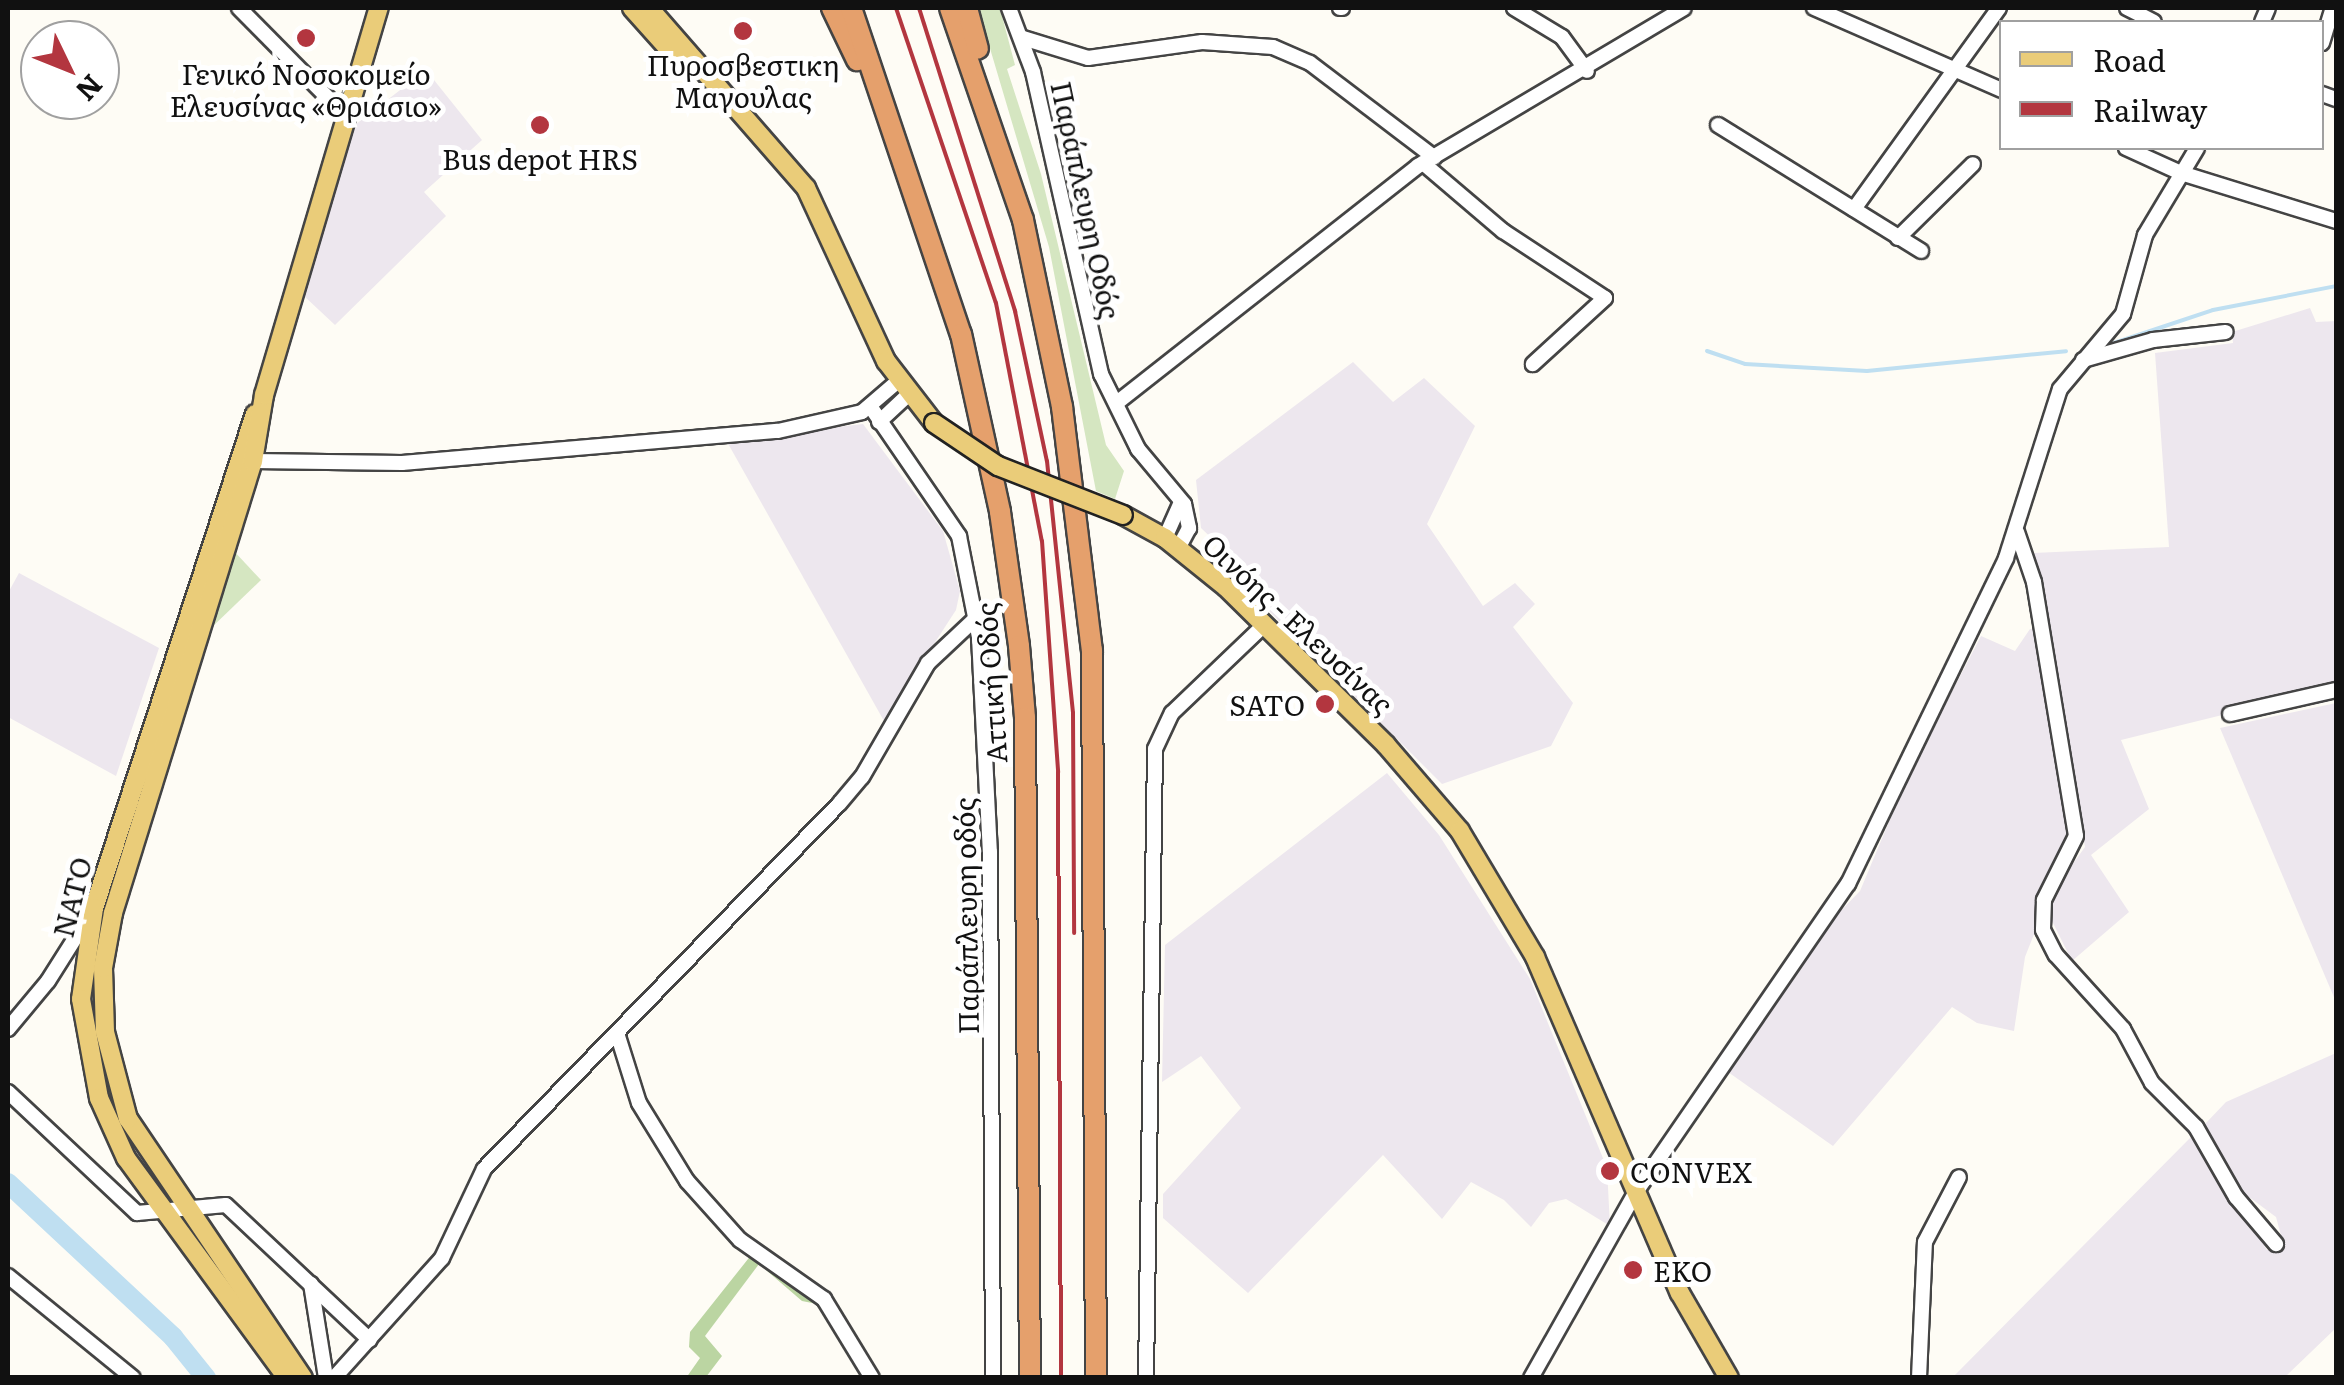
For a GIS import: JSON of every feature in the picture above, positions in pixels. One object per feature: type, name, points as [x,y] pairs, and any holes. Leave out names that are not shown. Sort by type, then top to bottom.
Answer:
[{"type":"highway","points":[[832,8],[912,182]]},
{"type":"highway","name":"Αττική Οδός","points":[[851,8],[912,182],[981,413],[1018,646],[1025,718],[1030,1378]]},
{"type":"highway","points":[[950,8],[978,79],[1023,220],[1062,408],[1092,650],[1096,1378]]},
{"type":"highway","points":[[967,8],[978,46],[978,79]]},
{"type":"main road","name":"ΝΑΤΟ","points":[[304,1378],[144,1148],[118,1092],[104,1032],[103,968],[113,913],[253,461],[264,395],[379,8]]},
{"type":"main road","name":"Οινόης - Ελευσίνας","points":[[632,8],[806,188],[903,388],[934,422],[998,466],[1123,515],[1172,542],[1266,624],[1386,744],[1460,832],[1542,971],[1680,1293],[1730,1378]]},
{"type":"main road","name":"Οινόης - Ελευσίνας","points":[[649,8],[738,116]]},
{"type":"main road","name":"ΝΑΤΟ","points":[[264,395],[241,444],[94,908],[81,998],[90,1066],[110,1128],[164,1212],[287,1378]]},
{"type":"street","points":[[239,8],[347,116]]},
{"type":"street","name":"Παράπλευρη Οδός","points":[[1009,8],[1023,38],[1088,326],[1118,402]]},
{"type":"street","points":[[1514,8],[1562,37],[1588,71]]},
{"type":"street","points":[[1172,542],[1180,514],[1180,496],[1138,449],[1118,402],[1428,160],[1588,71],[1684,8]]},
{"type":"street","points":[[1814,8],[1999,89]]},
{"type":"street","points":[[1854,209],[2000,8]]},
{"type":"street","points":[[2127,8],[2150,20]]},
{"type":"street","points":[[2324,37],[2333,8]]},
{"type":"street","points":[[1023,38],[1088,58],[1202,42],[1273,48],[1310,64],[1428,160],[1503,231],[1605,298],[1534,364]]},
{"type":"street","points":[[1718,125],[1921,251]]},
{"type":"street","points":[[2130,150],[2182,173],[2336,221]]},
{"type":"street","points":[[1531,1378],[1636,1192],[1848,884],[2017,531],[2052,406],[2083,360],[2123,314],[2145,236],[2196,150]]},
{"type":"street","points":[[1898,238],[1972,164]]},
{"type":"street","points":[[2083,360],[2153,340],[2226,332]]},
{"type":"street","points":[[253,461],[402,463],[778,431],[870,406],[903,388]]},
{"type":"street","points":[[879,422],[903,388]]},
{"type":"street","name":"Παράπλευρη οδός","points":[[870,406],[959,536],[976,618],[988,776],[993,1378]]},
{"type":"street","points":[[2017,531],[2034,582],[2076,836],[2044,900],[2043,930],[2056,955],[2124,1029],[2152,1083],[2196,1126],[2236,1196],[2276,1244]]},
{"type":"street","points":[[334,1378],[442,1258],[484,1169],[862,778],[928,663],[976,618]]},
{"type":"street","points":[[1146,1378],[1156,749],[1186,698],[1266,624]]},
{"type":"street","points":[[2230,714],[2336,690]]},
{"type":"street","points":[[8,1029],[48,981],[94,908]]},
{"type":"street","points":[[617,1033],[640,1103],[687,1181],[740,1240],[824,1299],[872,1378]]},
{"type":"street","points":[[8,1092],[137,1213],[226,1205],[370,1340]]},
{"type":"street","points":[[1919,1378],[1925,1242],[1959,1177]]},
{"type":"street","points":[[8,1276],[133,1378]]},
{"type":"street","points":[[311,1284],[326,1378]]},
{"type":"shaded area","points":[[426,70],[482,140],[424,192],[446,216],[335,325],[304,296],[351,128]]},
{"type":"shaded area","points":[[2310,308],[2316,322],[2336,321],[2336,687],[2121,740],[2149,809],[2091,855],[2129,912],[2072,961],[2049,915],[2054,890],[2085,847],[2033,553],[2169,547],[2155,353],[2233,343],[2232,332]]},
{"type":"shaded area","points":[[1353,362],[1393,402],[1424,378],[1475,426],[1427,524],[1483,606],[1515,583],[1535,604],[1513,627],[1573,703],[1551,746],[1442,784],[1226,568],[1222,548],[1201,528],[1196,480]]},
{"type":"shaded area","points":[[863,424],[943,531],[960,591],[956,610],[884,721],[726,440]]},
{"type":"shaded area","points":[[19,573],[159,648],[116,776],[8,717],[8,593]]},
{"type":"shaded area","points":[[2030,629],[2044,630],[2081,844],[2053,886],[2025,957],[2014,1031],[1977,1023],[1952,1007],[1833,1146],[1728,1072],[1821,931],[1860,891],[1909,774],[1981,636],[2015,651]]},
{"type":"shaded area","points":[[2336,703],[2336,1002],[2220,728]]},
{"type":"shaded area","points":[[1387,773],[1439,835],[1530,979],[1607,1168],[1610,1226],[1566,1199],[1549,1203],[1531,1227],[1504,1200],[1471,1182],[1442,1219],[1383,1155],[1248,1293],[1163,1218],[1163,1194],[1241,1108],[1201,1056],[1162,1082],[1165,945]]},
{"type":"shaded area","points":[[2336,1053],[2336,1328],[2285,1377],[1952,1378],[2193,1135],[2267,1250],[2283,1243],[2276,1217],[2245,1194],[2205,1124],[2226,1102]]},
{"type":"green space","points":[[978,8],[999,8],[1002,16],[1015,65],[1007,69],[1041,174],[1106,445],[1124,471],[1115,499],[1096,491],[1049,247]]},
{"type":"green space","points":[[233,550],[261,580],[209,630]]},
{"type":"green space","points":[[752,1254],[817,1304],[802,1301],[759,1264],[705,1336],[722,1356],[706,1377],[686,1378],[700,1358],[689,1347],[690,1332]]},
{"type":"waterway","points":[[2114,343],[2213,310],[2336,286]]},
{"type":"waterway","points":[[1707,351],[1745,364],[1867,371],[2066,351]]},
{"type":"waterway","points":[[8,1183],[173,1337],[206,1378]]},
{"type":"railway","points":[[896,8],[996,303],[1042,541],[1058,772],[1061,1378]]},
{"type":"railway","points":[[919,8],[1015,311],[1047,461],[1073,713],[1074,933]]},
{"type":"place","name":"Πυροσβεστικη Μαγουλας","points":[[743,31]]},
{"type":"place","name":"Γενικό Νοσοκομείο Ελευσίνας «Θριάσιο»","points":[[306,38]]},
{"type":"place","name":"Bus depot HRS","points":[[540,125]]},
{"type":"place","name":"SATO","points":[[1325,704]]},
{"type":"place","name":"CONVEX","points":[[1610,1171]]},
{"type":"place","name":"EKO","points":[[1633,1270]]}]
